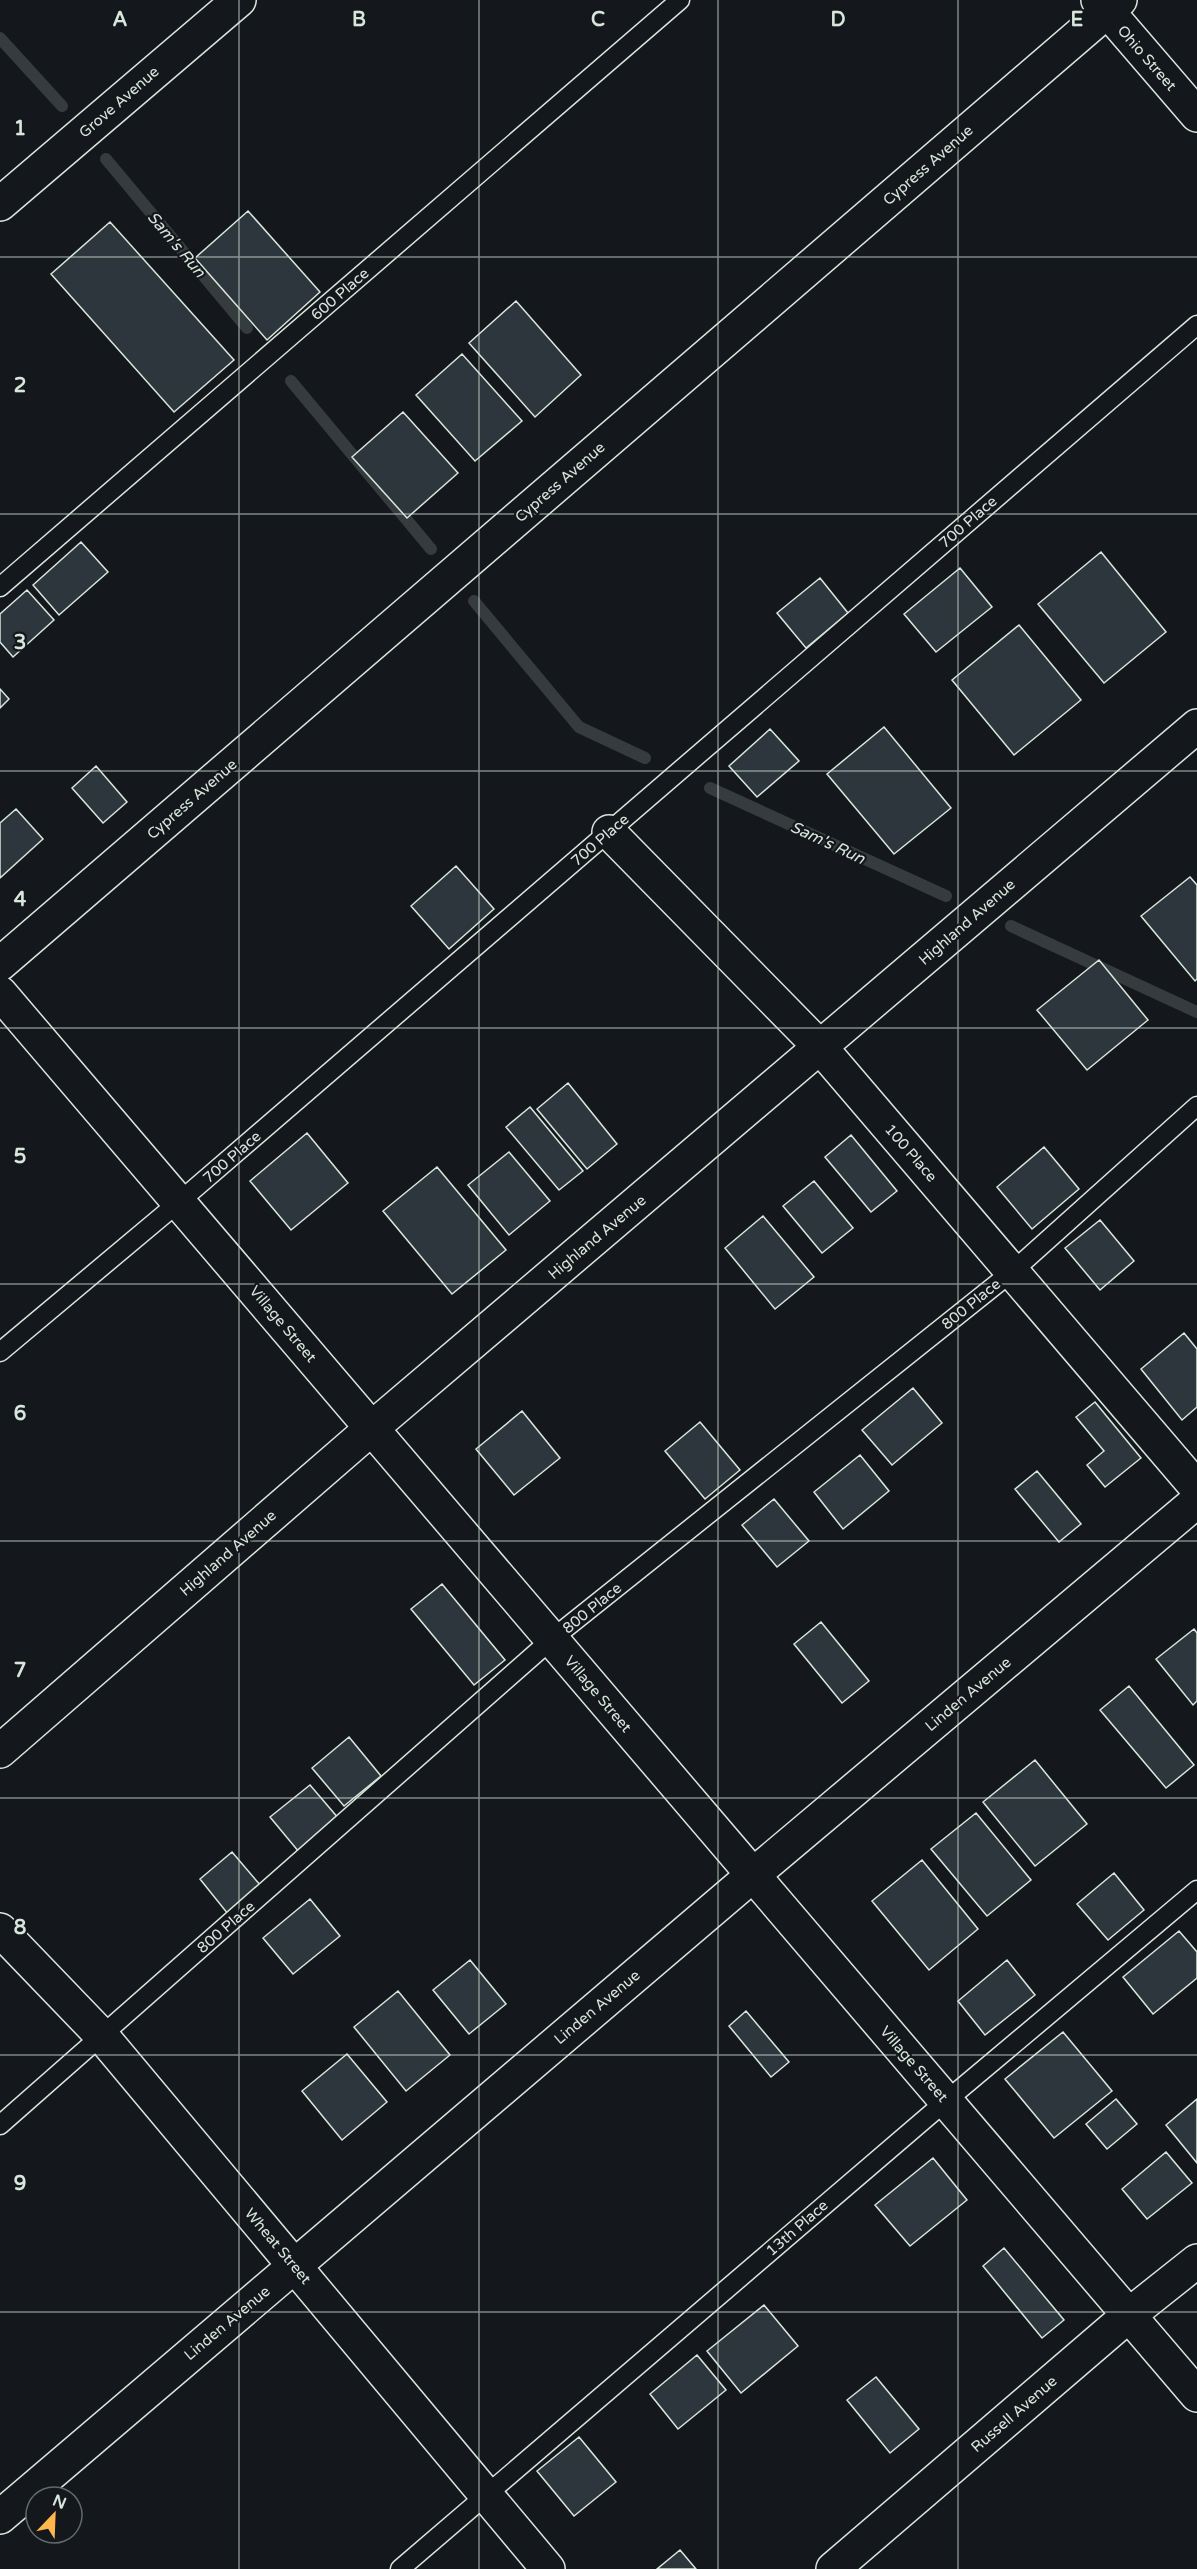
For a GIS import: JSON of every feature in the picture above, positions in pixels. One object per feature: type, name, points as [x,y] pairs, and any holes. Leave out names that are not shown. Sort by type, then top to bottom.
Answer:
[{"type":"street","name":"Grove Avenue","points":[[0,204],[239,0]]},
{"type":"street","name":"Ohio Street","points":[[1108,4],[1197,115]]},
{"type":"street","name":"Cypress Avenue","points":[[0,964],[1108,4]]},
{"type":"street","name":"Highland Avenue","points":[[0,1752],[372,1428],[1197,726]]},
{"type":"street","name":"100 Place","points":[[609,832],[821,1048],[1197,1488]]},
{"type":"street","name":"Village Street","points":[[0,993],[1197,2395]]},
{"type":"street","name":"Linden Avenue","points":[[0,2517],[753,1875],[1197,1501]]},
{"type":"street","name":"Wheat Street","points":[[0,1930],[102,2036],[548,2569]]},
{"type":"street","name":"Russell Avenue","points":[[833,2569],[1129,2316],[1197,2261]]},
{"type":"lane","name":"600 Place","points":[[0,587],[680,0]]},
{"type":"lane","name":"700 Place","points":[[0,1352],[179,1202],[1197,325]]},
{"type":"lane","name":"800 Place","points":[[0,2125],[552,1640],[1013,1271],[1197,1107]]},
{"type":"lane","name":"13th Place","points":[[400,2569],[946,2101],[1197,1890]]},
{"type":"building","points":[[248,211],[320,292],[267,340],[195,258]]},
{"type":"building","points":[[110,222],[234,360],[174,412],[51,274]]},
{"type":"building","points":[[516,301],[581,375],[535,417],[469,343]]},
{"type":"building","points":[[462,354],[522,421],[475,461],[416,395]]},
{"type":"building","points":[[403,412],[458,473],[407,518],[352,457]]},
{"type":"building","points":[[81,542],[108,572],[59,615],[33,585]]},
{"type":"building","points":[[1101,552],[1166,632],[1104,683],[1038,604]]},
{"type":"building","points":[[960,568],[992,607],[936,652],[904,614]]},
{"type":"building","points":[[820,578],[848,613],[806,648],[777,613]]},
{"type":"building","points":[[27,590],[54,620],[13,657],[0,642],[0,614]]},
{"type":"building","points":[[1019,625],[1081,700],[1014,755],[952,680]]},
{"type":"building","points":[[0,689],[9,699],[0,708]]},
{"type":"building","points":[[884,727],[951,808],[894,854],[827,774]]},
{"type":"building","points":[[770,729],[799,761],[757,797],[729,766]]},
{"type":"building","points":[[96,766],[127,802],[103,823],[72,788]]},
{"type":"building","points":[[16,809],[43,839],[0,878],[0,823]]},
{"type":"building","points":[[456,866],[494,909],[449,949],[411,906]]},
{"type":"building","points":[[1190,877],[1197,885],[1197,979],[1195,981],[1141,916]]},
{"type":"building","points":[[1099,960],[1148,1020],[1087,1070],[1037,1010]]},
{"type":"building","points":[[568,1083],[617,1144],[587,1169],[537,1109]]},
{"type":"building","points":[[530,1107],[583,1171],[559,1190],[506,1127]]},
{"type":"building","points":[[307,1133],[348,1183],[291,1230],[250,1181]]},
{"type":"building","points":[[851,1135],[897,1191],[871,1212],[825,1157]]},
{"type":"building","points":[[1044,1147],[1079,1189],[1032,1229],[997,1187]]},
{"type":"building","points":[[509,1152],[550,1201],[509,1235],[468,1185]]},
{"type":"building","points":[[437,1167],[506,1250],[452,1294],[383,1211]]},
{"type":"building","points":[[814,1181],[853,1228],[822,1253],[783,1206]]},
{"type":"building","points":[[763,1216],[814,1277],[775,1309],[725,1248]]},
{"type":"building","points":[[1100,1220],[1134,1261],[1100,1290],[1065,1248]]},
{"type":"building","points":[[1184,1333],[1197,1349],[1197,1407],[1182,1420],[1141,1369]]},
{"type":"building","points":[[913,1388],[942,1423],[892,1465],[862,1430]]},
{"type":"building","points":[[1095,1402],[1141,1458],[1105,1487],[1087,1465],[1104,1451],[1076,1417]]},
{"type":"building","points":[[522,1411],[560,1458],[514,1495],[476,1449]]},
{"type":"building","points":[[700,1422],[740,1470],[705,1499],[665,1451]]},
{"type":"building","points":[[860,1455],[889,1491],[843,1529],[814,1492]]},
{"type":"building","points":[[1037,1471],[1081,1524],[1059,1542],[1015,1489]]},
{"type":"building","points":[[774,1499],[809,1541],[777,1567],[742,1525]]},
{"type":"building","points":[[442,1584],[505,1660],[474,1685],[411,1609]]},
{"type":"building","points":[[821,1622],[869,1681],[842,1703],[794,1644]]},
{"type":"building","points":[[1194,1629],[1197,1633],[1197,1701],[1193,1705],[1156,1659]]},
{"type":"building","points":[[1129,1686],[1194,1765],[1166,1788],[1100,1710]]},
{"type":"building","points":[[349,1737],[381,1776],[344,1806],[312,1768]]},
{"type":"building","points":[[1035,1760],[1087,1824],[1035,1866],[983,1802]]},
{"type":"building","points":[[310,1785],[339,1819],[299,1852],[270,1817]]},
{"type":"building","points":[[976,1813],[1031,1880],[987,1916],[931,1849]]},
{"type":"building","points":[[232,1852],[261,1886],[228,1914],[200,1879]]},
{"type":"building","points":[[922,1860],[978,1929],[929,1970],[872,1901]]},
{"type":"building","points":[[1114,1873],[1144,1910],[1108,1940],[1077,1904]]},
{"type":"building","points":[[310,1899],[340,1936],[293,1974],[263,1938]]},
{"type":"building","points":[[1179,1931],[1197,1952],[1197,1978],[1153,2014],[1123,1977]]},
{"type":"building","points":[[470,1960],[506,2004],[469,2034],[433,1990]]},
{"type":"building","points":[[1007,1960],[1035,1995],[985,2035],[958,2001]]},
{"type":"building","points":[[398,1991],[450,2055],[406,2091],[354,2027]]},
{"type":"building","points":[[746,2011],[789,2062],[771,2077],[729,2026]]},
{"type":"building","points":[[1063,2032],[1112,2091],[1054,2138],[1005,2079]]},
{"type":"building","points":[[347,2054],[387,2102],[342,2140],[302,2091]]},
{"type":"building","points":[[1116,2099],[1137,2124],[1107,2149],[1086,2124]]},
{"type":"building","points":[[1197,2099],[1197,2163],[1166,2125]]},
{"type":"building","points":[[1166,2152],[1192,2183],[1147,2219],[1122,2189]]},
{"type":"building","points":[[933,2158],[967,2200],[910,2246],[875,2205]]},
{"type":"building","points":[[1004,2248],[1064,2320],[1042,2338],[983,2266]]},
{"type":"building","points":[[764,2305],[798,2346],[741,2393],[707,2351]]},
{"type":"building","points":[[697,2355],[726,2390],[678,2429],[650,2394]]},
{"type":"building","points":[[876,2377],[919,2429],[890,2453],[847,2400]]},
{"type":"building","points":[[579,2437],[616,2482],[574,2516],[537,2471]]},
{"type":"building","points":[[680,2550],[696,2569],[657,2569]]},
{"type":"waterway","name":"Sam's Run","points":[[0,38],[62,106]]},
{"type":"waterway","name":"Sam's Run","points":[[106,159],[247,328]]},
{"type":"waterway","name":"Sam's Run","points":[[291,381],[431,549]]},
{"type":"waterway","name":"Sam's Run","points":[[474,601],[579,727],[645,758]]},
{"type":"waterway","name":"Sam's Run","points":[[710,788],[946,896]]},
{"type":"waterway","name":"Sam's Run","points":[[1011,926],[1197,1012]]}]
